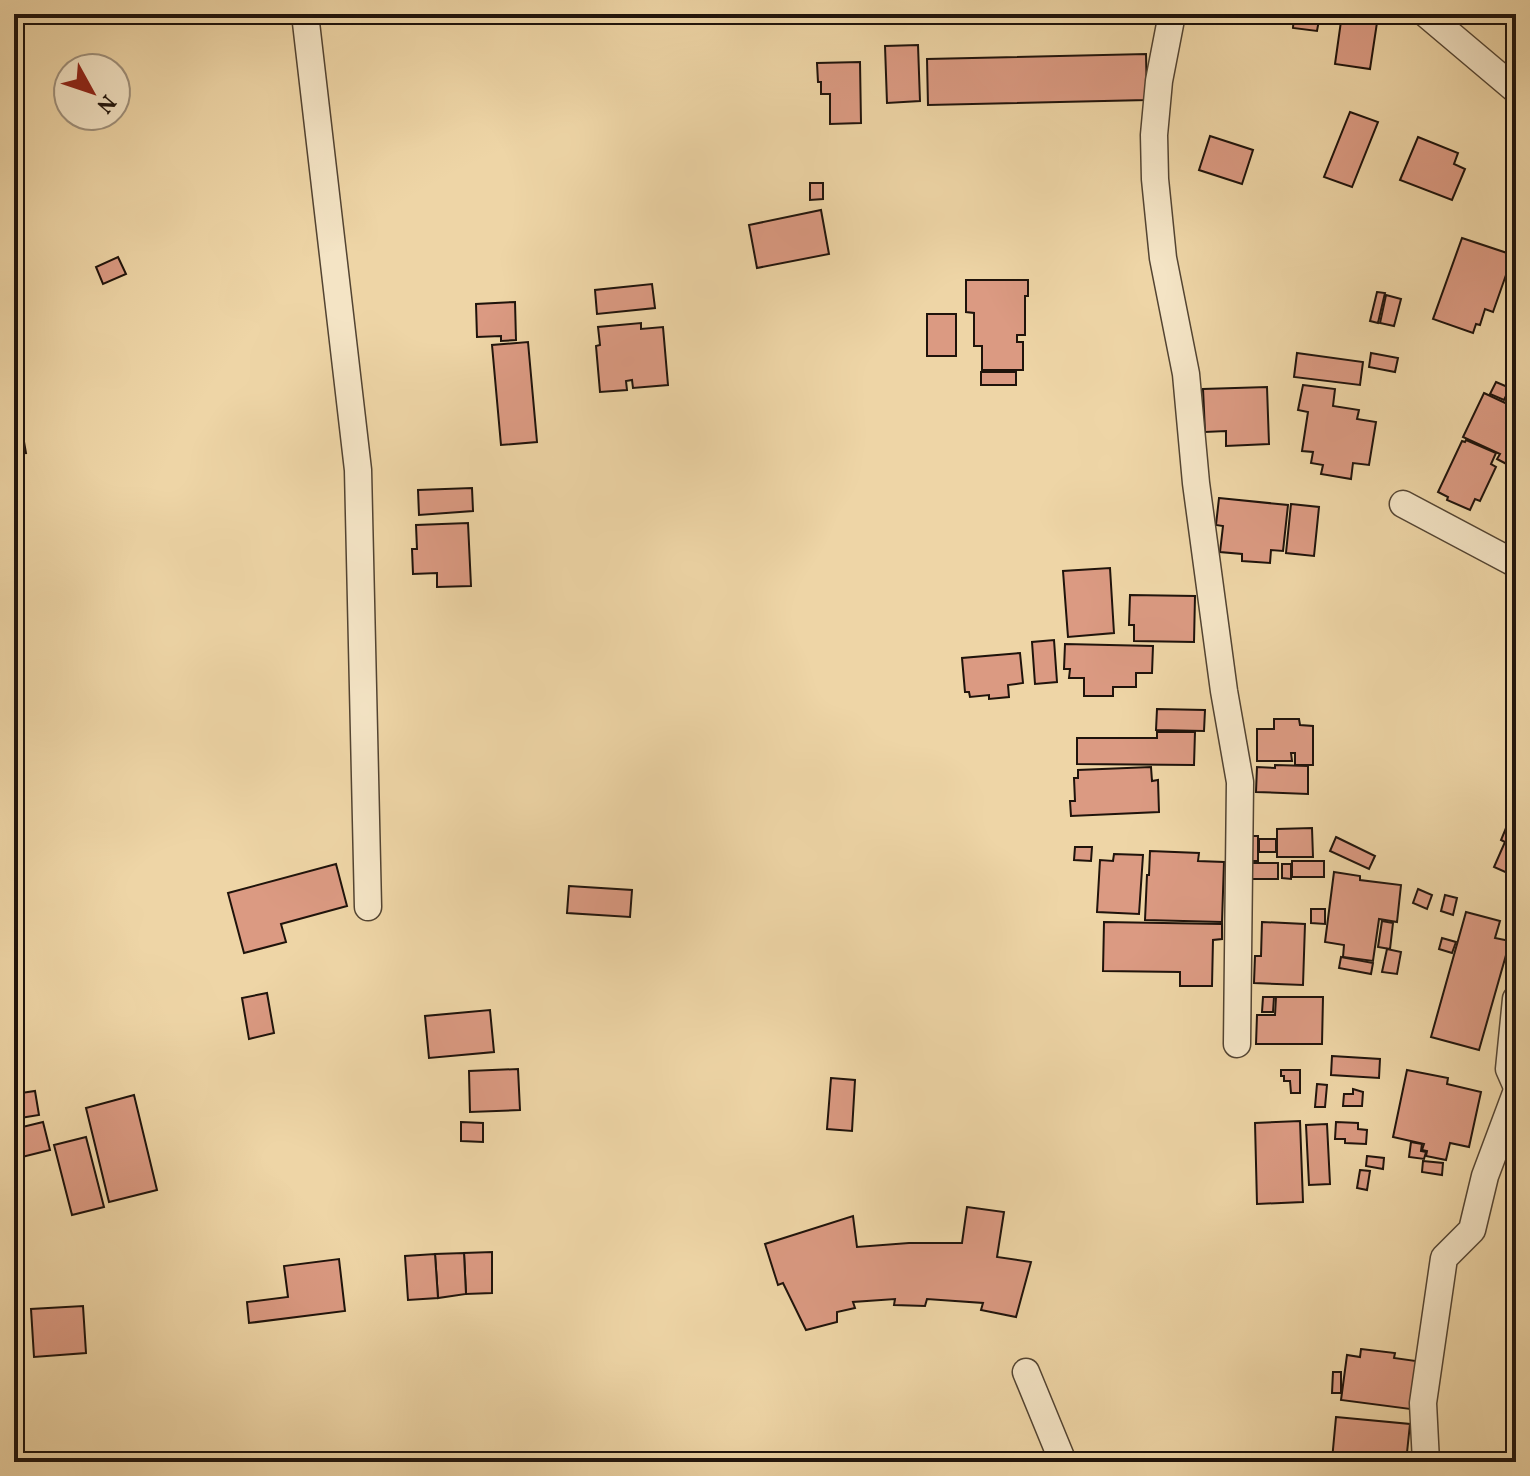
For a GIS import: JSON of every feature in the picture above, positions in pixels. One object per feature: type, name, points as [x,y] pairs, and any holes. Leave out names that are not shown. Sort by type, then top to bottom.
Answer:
[{"type":"street","points":[[305,14],[358,470],[368,907]]},
{"type":"street","points":[[1172,14],[1159,81],[1154,135],[1155,179],[1163,258],[1186,374],[1196,483],[1240,782],[1237,1044]]},
{"type":"street","points":[[1426,14],[1516,90]]},
{"type":"street","points":[[1403,504],[1516,564]]},
{"type":"street","points":[[1516,999],[1509,1069],[1516,1085]]},
{"type":"street","points":[[1426,1462],[1423,1403],[1444,1258],[1472,1230],[1485,1176],[1516,1093]]},
{"type":"street","points":[[1026,1372],[1063,1462]]},
{"type":"building","points":[[988,14],[1083,14],[1082,24],[987,20]]},
{"type":"building","points":[[1294,14],[1332,14],[1331,23],[1319,20],[1317,31],[1293,28]]},
{"type":"building","points":[[1342,14],[1378,16],[1370,69],[1335,64]]},
{"type":"building","points":[[918,45],[920,101],[887,103],[885,46]]},
{"type":"building","points":[[1146,54],[1147,100],[928,105],[927,59]]},
{"type":"building","points":[[860,62],[861,123],[830,124],[830,94],[821,94],[817,63]]},
{"type":"building","points":[[1350,112],[1378,122],[1352,187],[1324,177]]},
{"type":"building","points":[[1210,136],[1253,150],[1242,184],[1199,170]]},
{"type":"building","points":[[1418,137],[1458,153],[1454,164],[1465,169],[1452,200],[1400,180]]},
{"type":"building","points":[[810,183],[823,183],[823,199],[810,200]]},
{"type":"building","points":[[821,210],[829,254],[757,268],[749,225]]},
{"type":"building","points":[[1462,238],[1513,255],[1493,312],[1485,309],[1480,325],[1476,324],[1473,333],[1433,319]]},
{"type":"building","points":[[118,257],[126,274],[103,284],[96,267]]},
{"type":"building","points":[[966,280],[1028,280],[1025,335],[1017,335],[1017,342],[1023,342],[1023,370],[982,370],[982,346],[974,346],[974,313],[966,312]]},
{"type":"building","points":[[652,284],[655,308],[597,314],[595,290]]},
{"type":"building","points":[[1377,292],[1385,293],[1378,323],[1370,321]]},
{"type":"building","points":[[1386,295],[1401,299],[1394,326],[1380,323]]},
{"type":"building","points":[[515,302],[516,340],[501,341],[501,336],[477,337],[476,304]]},
{"type":"building","points":[[927,314],[956,314],[956,356],[927,356]]},
{"type":"building","points":[[641,323],[641,329],[663,327],[668,385],[633,388],[632,380],[626,381],[627,390],[600,392],[596,346],[600,345],[598,327]]},
{"type":"building","points":[[528,342],[537,442],[501,445],[492,345]]},
{"type":"building","points":[[1297,353],[1363,362],[1360,385],[1294,377]]},
{"type":"building","points":[[1371,353],[1398,358],[1395,372],[1369,367]]},
{"type":"building","points":[[981,372],[1016,372],[1016,385],[981,385]]},
{"type":"building","points":[[1496,382],[1510,388],[1504,400],[1490,394]]},
{"type":"building","points":[[1303,385],[1335,389],[1333,406],[1359,410],[1357,419],[1376,422],[1369,465],[1353,463],[1351,479],[1321,474],[1323,465],[1311,463],[1313,452],[1302,451],[1308,412],[1298,410]]},
{"type":"building","points":[[1267,387],[1269,444],[1226,446],[1226,431],[1205,432],[1203,389]]},
{"type":"building","points":[[1484,393],[1516,408],[1516,469],[1497,459],[1500,454],[1463,437]]},
{"type":"building","points":[[20,419],[26,453],[14,454],[14,420]]},
{"type":"building","points":[[1462,441],[1496,453],[1491,464],[1496,467],[1480,501],[1475,499],[1470,510],[1447,500],[1448,497],[1438,492]]},
{"type":"building","points":[[24,469],[24,488],[14,489],[14,470]]},
{"type":"building","points":[[472,488],[473,511],[419,515],[418,490]]},
{"type":"building","points":[[1219,498],[1288,505],[1283,551],[1271,550],[1270,563],[1242,561],[1242,554],[1220,552],[1223,526],[1216,525]]},
{"type":"building","points":[[1291,504],[1319,507],[1314,556],[1286,553]]},
{"type":"building","points":[[468,523],[471,586],[437,587],[437,573],[413,574],[412,549],[417,549],[416,525]]},
{"type":"building","points":[[1110,568],[1114,633],[1068,637],[1063,571]]},
{"type":"building","points":[[1130,595],[1195,596],[1194,642],[1134,641],[1134,625],[1129,625]]},
{"type":"building","points":[[1054,640],[1057,682],[1035,684],[1032,642]]},
{"type":"building","points":[[1065,644],[1153,646],[1152,673],[1136,673],[1136,687],[1113,687],[1113,696],[1084,696],[1084,678],[1069,678],[1070,669],[1064,669]]},
{"type":"building","points":[[1020,653],[1023,683],[1008,685],[1009,697],[970,697],[969,692],[965,692],[962,658]]},
{"type":"building","points":[[1157,709],[1205,710],[1204,731],[1156,730]]},
{"type":"building","points":[[1274,719],[1299,719],[1300,725],[1313,726],[1313,765],[1295,765],[1295,753],[1291,753],[1292,761],[1257,761],[1257,729],[1274,729]]},
{"type":"building","points":[[1157,732],[1195,732],[1194,765],[1077,764],[1077,738],[1157,738]]},
{"type":"building","points":[[1275,765],[1308,766],[1308,794],[1256,792],[1257,767],[1275,768]]},
{"type":"building","points":[[1151,767],[1152,781],[1158,780],[1159,812],[1071,816],[1070,801],[1075,801],[1074,778],[1078,778],[1078,770]]},
{"type":"building","points":[[1516,804],[1516,885],[1507,881],[1510,874],[1494,867]]},
{"type":"building","points":[[1312,828],[1313,857],[1277,857],[1277,829]]},
{"type":"building","points":[[1249,836],[1258,836],[1258,861],[1249,861]]},
{"type":"building","points":[[1336,837],[1375,856],[1369,869],[1330,851]]},
{"type":"building","points":[[1259,839],[1276,839],[1276,852],[1259,852]]},
{"type":"building","points":[[1075,847],[1092,847],[1091,861],[1074,860]]},
{"type":"building","points":[[1150,851],[1199,853],[1198,861],[1224,862],[1222,922],[1145,920]]},
{"type":"building","points":[[1114,854],[1143,855],[1139,914],[1097,912],[1100,860],[1113,861]]},
{"type":"building","points":[[1292,861],[1324,861],[1324,877],[1292,877]]},
{"type":"building","points":[[1247,863],[1278,863],[1278,879],[1247,879]]},
{"type":"building","points":[[336,864],[347,906],[281,924],[286,942],[244,953],[228,893]]},
{"type":"building","points":[[1282,864],[1291,864],[1291,879],[1282,878]]},
{"type":"building","points":[[1334,872],[1360,876],[1360,880],[1401,885],[1397,922],[1379,919],[1373,961],[1343,957],[1344,945],[1325,942]]},
{"type":"building","points":[[569,886],[632,890],[630,917],[567,913]]},
{"type":"building","points":[[1418,889],[1432,895],[1427,909],[1413,903]]},
{"type":"building","points":[[1445,895],[1457,898],[1453,915],[1441,911]]},
{"type":"building","points":[[1311,909],[1325,909],[1325,924],[1311,923]]},
{"type":"building","points":[[1466,912],[1500,921],[1495,938],[1510,941],[1479,1050],[1431,1037]]},
{"type":"building","points":[[1382,921],[1393,923],[1390,949],[1378,947]]},
{"type":"building","points":[[1104,922],[1222,924],[1222,939],[1213,940],[1212,986],[1180,986],[1180,972],[1103,971]]},
{"type":"building","points":[[1262,922],[1305,924],[1303,985],[1254,983],[1255,956],[1261,956]]},
{"type":"building","points":[[1442,938],[1456,942],[1452,953],[1439,949]]},
{"type":"building","points":[[1387,949],[1401,952],[1397,974],[1382,972]]},
{"type":"building","points":[[1341,957],[1373,963],[1371,974],[1339,968]]},
{"type":"building","points":[[267,993],[274,1033],[249,1039],[242,998]]},
{"type":"building","points":[[1263,997],[1274,997],[1273,1012],[1262,1012]]},
{"type":"building","points":[[1276,997],[1323,997],[1322,1044],[1256,1044],[1257,1015],[1275,1015]]},
{"type":"building","points":[[490,1010],[494,1052],[429,1058],[425,1016]]},
{"type":"building","points":[[1332,1056],[1380,1059],[1379,1078],[1331,1075]]},
{"type":"building","points":[[518,1069],[520,1110],[470,1112],[469,1071]]},
{"type":"building","points":[[1281,1070],[1300,1070],[1300,1093],[1291,1093],[1290,1081],[1284,1081]]},
{"type":"building","points":[[1407,1070],[1448,1078],[1447,1084],[1481,1092],[1469,1147],[1450,1143],[1446,1160],[1426,1156],[1427,1151],[1422,1150],[1424,1144],[1393,1137]]},
{"type":"building","points":[[831,1078],[855,1080],[852,1131],[827,1129]]},
{"type":"building","points":[[1317,1084],[1327,1085],[1325,1107],[1315,1107]]},
{"type":"building","points":[[1353,1089],[1363,1092],[1362,1106],[1343,1106],[1344,1094],[1353,1094]]},
{"type":"building","points":[[35,1091],[39,1115],[14,1119],[14,1094]]},
{"type":"building","points":[[134,1095],[157,1190],[109,1202],[86,1108]]},
{"type":"building","points":[[1300,1121],[1303,1202],[1257,1204],[1255,1123]]},
{"type":"building","points":[[43,1122],[50,1150],[14,1159],[14,1129]]},
{"type":"building","points":[[461,1122],[483,1123],[483,1142],[461,1141]]},
{"type":"building","points":[[1336,1122],[1358,1123],[1358,1129],[1367,1130],[1366,1144],[1335,1139]]},
{"type":"building","points":[[1327,1124],[1330,1184],[1309,1185],[1306,1125]]},
{"type":"building","points":[[86,1137],[104,1207],[72,1215],[54,1145]]},
{"type":"building","points":[[1411,1142],[1422,1144],[1421,1151],[1426,1152],[1424,1159],[1409,1157]]},
{"type":"building","points":[[1367,1156],[1384,1158],[1383,1169],[1366,1166]]},
{"type":"building","points":[[1423,1161],[1443,1163],[1442,1175],[1422,1172]]},
{"type":"building","points":[[1360,1170],[1370,1171],[1367,1190],[1357,1188]]},
{"type":"building","points":[[967,1207],[1004,1212],[997,1257],[1031,1262],[1016,1317],[981,1310],[983,1303],[927,1299],[925,1306],[894,1305],[895,1299],[853,1302],[855,1308],[837,1312],[837,1322],[806,1330],[783,1283],[778,1285],[765,1244],[853,1216],[857,1247],[962,1243]]},
{"type":"building","points":[[492,1252],[492,1293],[466,1294],[464,1253]]},
{"type":"building","points":[[464,1253],[466,1294],[438,1298],[435,1254]]},
{"type":"building","points":[[435,1254],[438,1298],[408,1300],[405,1256]]},
{"type":"building","points":[[339,1259],[345,1311],[249,1323],[247,1302],[288,1297],[284,1266]]},
{"type":"building","points":[[83,1306],[86,1353],[34,1357],[31,1309]]},
{"type":"building","points":[[14,1320],[22,1401],[14,1402]]},
{"type":"building","points":[[1361,1349],[1395,1353],[1394,1358],[1416,1361],[1410,1409],[1341,1400],[1347,1355],[1360,1357]]},
{"type":"building","points":[[1333,1372],[1341,1372],[1341,1393],[1332,1393]]},
{"type":"building","points":[[1336,1417],[1410,1424],[1406,1462],[1332,1460]]}]
